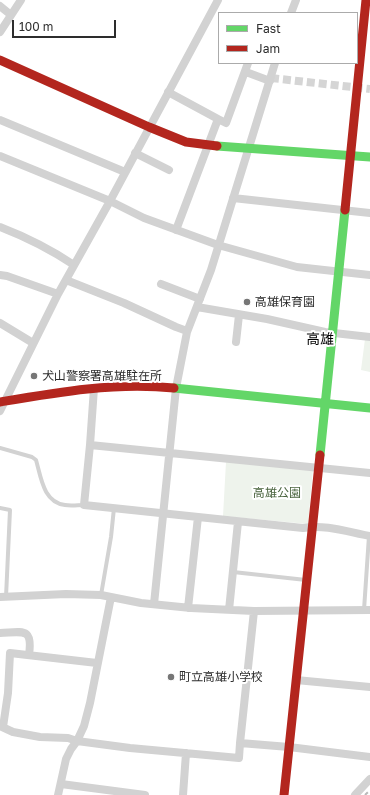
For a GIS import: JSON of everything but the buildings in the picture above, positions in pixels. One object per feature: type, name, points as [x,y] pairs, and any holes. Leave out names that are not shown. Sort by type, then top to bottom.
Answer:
[{"type":"street","points":[[0,32],[21,0]]},
{"type":"street","points":[[0,411],[3,401],[58,294],[110,201],[148,127],[215,15],[218,0]]},
{"type":"street","points":[[291,12],[296,0]]},
{"type":"street","points":[[358,62],[367,26],[366,0]]},
{"type":"street","points":[[0,6],[11,15]]},
{"type":"street","points":[[0,60],[148,127],[186,142],[208,145],[370,157]]},
{"type":"street","points":[[168,92],[226,122],[248,64]]},
{"type":"street","points":[[154,604],[176,388],[187,331],[211,270],[275,64]]},
{"type":"street","points":[[284,795],[313,526],[358,64]]},
{"type":"street","points":[[246,72],[270,81]]},
{"type":"street","points":[[176,230],[218,119]]},
{"type":"street","points":[[0,120],[125,172]]},
{"type":"street","points":[[135,153],[169,170]]},
{"type":"street","points":[[0,156],[110,201],[144,218],[218,245],[297,267],[370,274]]},
{"type":"street","points":[[233,198],[370,213]]},
{"type":"street","points":[[0,227],[31,240],[74,265]]},
{"type":"street","points":[[0,275],[7,276],[58,294]]},
{"type":"street","points":[[66,280],[124,303],[187,331]]},
{"type":"street","points":[[161,284],[199,303],[239,314],[332,333],[370,337]]},
{"type":"street","points":[[236,342],[239,314]]},
{"type":"street","points":[[0,323],[33,343]]},
{"type":"street","points":[[3,401],[111,386],[148,385],[370,408]]},
{"type":"street","points":[[94,388],[84,505],[238,522],[303,528],[313,526],[332,528],[370,536]]},
{"type":"street","points":[[90,445],[370,473]]},
{"type":"street","points":[[188,608],[198,517]]},
{"type":"street","points":[[229,610],[238,522]]},
{"type":"street","points":[[3,597],[66,594],[101,595],[111,598],[188,608],[254,611],[367,610]]},
{"type":"street","points":[[58,795],[66,759],[84,726],[111,598]]},
{"type":"street","points":[[97,664],[10,653],[8,693],[1,727],[13,732],[40,737],[68,738],[77,741],[239,758],[254,611]]},
{"type":"street","points":[[0,633],[19,632],[25,633],[29,636],[31,642],[29,656]]},
{"type":"street","points":[[296,680],[370,687]]},
{"type":"street","points":[[240,743],[289,747],[370,757]]},
{"type":"street","points":[[183,795],[186,753]]},
{"type":"street","points":[[355,795],[370,779]]},
{"type":"street","points":[[61,784],[145,795]]},
{"type":"lane","points":[[0,448],[32,457],[36,460],[49,497],[63,505],[84,505]]},
{"type":"lane","points":[[0,508],[10,510],[3,597]]},
{"type":"lane","points":[[101,595],[111,537],[114,508]]},
{"type":"lane","points":[[367,610],[370,536]]},
{"type":"lane","points":[[233,572],[306,580]]},
{"type":"green space","points":[[365,339],[370,340],[370,372],[361,370]]},
{"type":"green space","name":"高雄公園","points":[[226,462],[313,469],[308,524],[223,516]]},
{"type":"tunnel","points":[[271,78],[370,89]]},
{"type":"railway","points":[[365,795],[370,790]]},
{"type":"traffic: fast","points":[[217,146],[370,157]]},
{"type":"traffic: fast","points":[[320,455],[345,210]]},
{"type":"traffic: fast","points":[[174,388],[370,408]]},
{"type":"traffic: jam","points":[[345,210],[366,0]]},
{"type":"traffic: jam","points":[[0,60],[149,127],[186,142],[217,146]]},
{"type":"traffic: jam","points":[[0,402],[108,387],[152,386],[174,388]]},
{"type":"traffic: jam","points":[[284,795],[320,455]]},
{"type":"place","name":"高雄保育園","points":[[247,302]]},
{"type":"place","name":"犬山警察署高雄駐在所","points":[[34,376]]},
{"type":"place","name":"町立高雄小学校","points":[[171,677]]},
{"type":"district","name":"高雄","points":[[320,340]]}]
